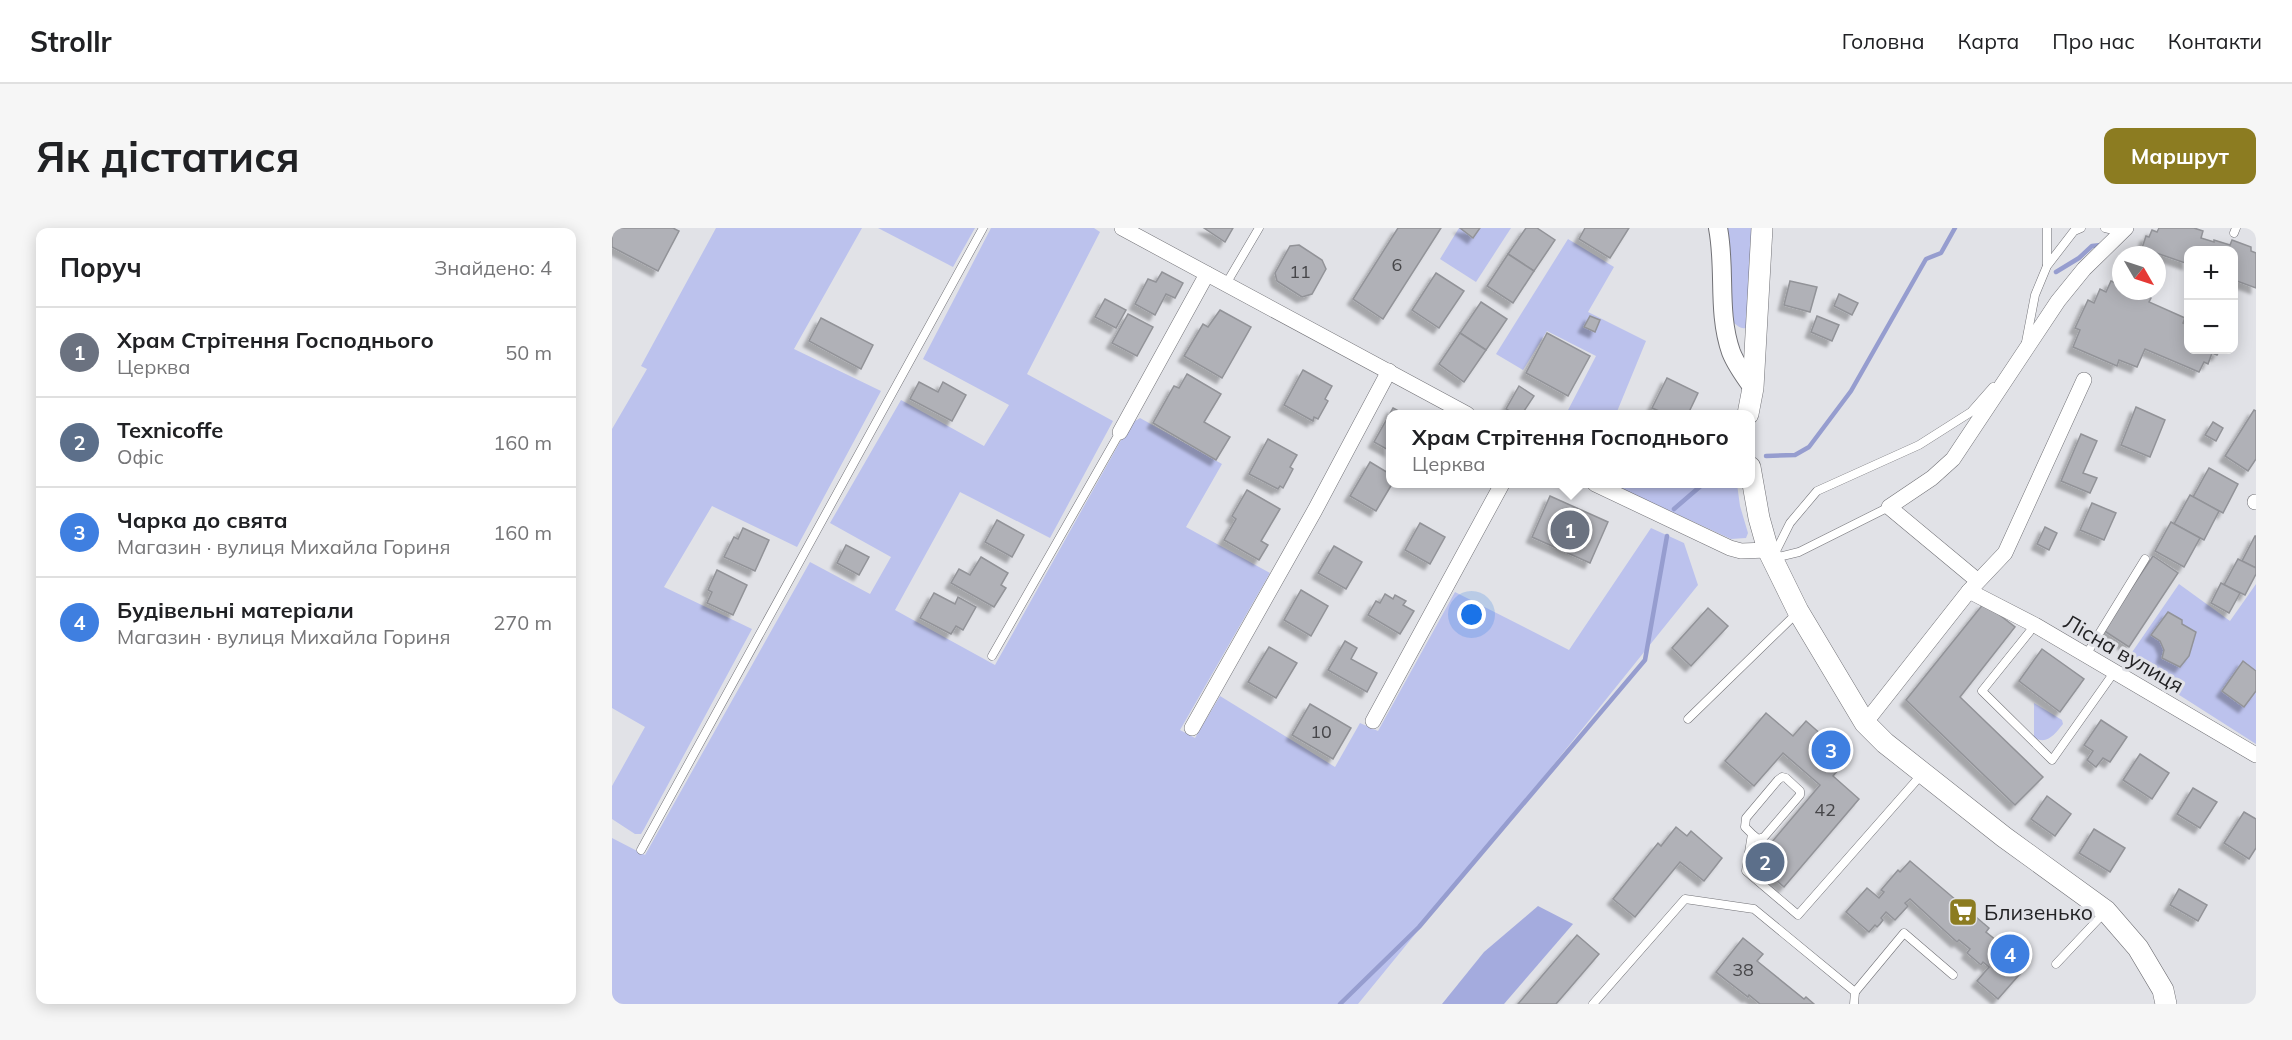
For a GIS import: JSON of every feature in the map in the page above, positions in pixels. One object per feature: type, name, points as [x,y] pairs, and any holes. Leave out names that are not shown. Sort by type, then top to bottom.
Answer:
[{"type":"main road","points":[[1749,410],[1753,388],[1762,228]]},
{"type":"main road","points":[[1754,488],[1759,518],[1770,554],[1798,611],[1865,723],[1885,743],[2004,837],[2106,911],[2138,948],[2163,990],[2166,1004]]},
{"type":"street","points":[[1122,228],[1460,410]]},
{"type":"street","points":[[1718,228],[1724,318],[1731,352],[1753,388]]},
{"type":"street","points":[[1889,507],[1932,478],[1953,459],[2058,301],[2124,230]]},
{"type":"street","points":[[1120,432],[1206,274]]},
{"type":"street","points":[[1192,728],[1315,510],[1389,371]]},
{"type":"street","points":[[1865,723],[1973,586],[2005,553],[2084,380]]},
{"type":"street","points":[[1372,721],[1499,488]]},
{"type":"street","points":[[1605,488],[1730,548],[1770,554]]},
{"type":"street","name":"Лісна вулиця","points":[[1889,507],[1973,586],[2256,755]]},
{"type":"lane","points":[[641,850],[983,228]]},
{"type":"lane","points":[[1226,284],[1259,228]]},
{"type":"lane","points":[[2047,228],[2047,266]]},
{"type":"lane","points":[[1770,554],[1790,523],[1817,491],[1919,445],[1971,412],[2024,352],[2036,295],[2047,266],[2074,231],[2081,228]]},
{"type":"lane","points":[[2104,228],[2124,230]]},
{"type":"lane","points":[[992,656],[1120,432]]},
{"type":"lane","points":[[1770,554],[1799,552],[1889,507]]},
{"type":"lane","points":[[2086,655],[2145,559]]},
{"type":"lane","points":[[1688,719],[1798,611]]},
{"type":"lane","points":[[2035,625],[1982,691],[2052,760],[2115,671]]},
{"type":"lane","points":[[1752,834],[1746,871],[1798,915],[1923,772]]},
{"type":"lane","points":[[1782,777],[1786,778],[1800,791],[1800,795],[1764,837],[1758,838],[1752,834],[1745,827],[1746,818],[1778,780],[1782,777]]},
{"type":"lane","points":[[1593,1004],[1685,899],[1754,909],[1855,992]]},
{"type":"lane","points":[[2056,964],[2106,911]]},
{"type":"lane","points":[[1854,1004],[1855,992],[1904,933],[1953,975]]},
{"type":"shaded area","points":[[716,228],[862,228],[794,349],[881,391],[797,547],[712,506],[664,587],[752,629],[644,829],[641,834],[635,834],[612,819],[612,786],[645,727],[612,708],[612,429],[647,369],[641,366]]},
{"type":"shaded area","points":[[878,228],[975,228],[953,267]]},
{"type":"shaded area","points":[[991,228],[1094,228],[1100,232],[1027,374],[1113,421],[1050,538],[960,492],[895,610],[995,665],[1130,424],[1140,418],[1222,464],[1186,527],[1270,573],[1180,730],[1195,738],[1220,696],[1335,767],[1360,723],[1378,731],[1455,592],[1569,650],[1651,528],[1684,543],[1698,585],[1358,1004],[612,1004],[612,838],[645,855],[810,562],[870,594],[891,557],[830,523],[901,400],[984,446],[1009,405],[923,359]]},
{"type":"shaded area","points":[[1459,228],[1511,228],[1476,282],[1440,259]]},
{"type":"shaded area","points":[[1724,228],[1754,228],[1748,327],[1746,328],[1741,328],[1734,323]]},
{"type":"shaded area","points":[[1568,239],[1614,267],[1588,312],[1646,341],[1618,410],[1568,410],[1596,356],[1547,331],[1523,370],[1496,354]]},
{"type":"shaded area","points":[[1620,488],[1738,488],[1748,533],[1746,538],[1731,539]]},
{"type":"shaded area","points":[[2179,584],[2230,621],[2256,584],[2256,744],[2126,661]]},
{"type":"shaded area","points":[[2034,703],[2062,720],[2063,724],[2060,728],[2046,739],[2034,737]]},
{"type":"shaded area","points":[[1538,906],[1573,924],[1504,1004],[1442,1004],[1484,952]]},
{"type":"building","points":[[612,228],[673,228],[679,231],[658,271],[612,247]]},
{"type":"building","points":[[1204,228],[1233,228],[1225,242]]},
{"type":"building","points":[[1398,228],[1441,228],[1383,319],[1353,299]]},
{"type":"building","points":[[1460,228],[1480,228],[1473,238]]},
{"type":"building","points":[[1526,228],[1537,228],[1555,240],[1534,271],[1508,254]]},
{"type":"building","points":[[1585,228],[1629,228],[1610,258],[1579,239]]},
{"type":"building","points":[[2159,228],[2194,228],[2203,231],[2201,238],[2230,245],[2232,240],[2251,247],[2251,251],[2256,253],[2256,288],[2238,281],[2238,246],[2184,246],[2184,263],[2166,256],[2166,246],[2143,246],[2146,236],[2149,237],[2152,230],[2157,232]]},
{"type":"building","points":[[1299,245],[1322,260],[1326,269],[1312,294],[1302,297],[1277,281],[1275,273],[1290,246]]},
{"type":"building","points":[[1508,254],[1534,271],[1513,303],[1487,286]]},
{"type":"building","points":[[1162,272],[1183,283],[1175,298],[1166,294],[1155,315],[1135,304],[1148,279],[1156,282]]},
{"type":"building","points":[[1436,273],[1464,291],[1439,328],[1412,310]]},
{"type":"building","points":[[1790,281],[1817,287],[1810,312],[1784,305]]},
{"type":"building","points":[[2111,281],[2112,300],[2150,300],[2149,302],[2184,318],[2184,354],[2212,354],[2208,364],[2204,362],[2199,372],[2145,349],[2137,367],[2119,360],[2117,366],[2073,347],[2080,330],[2075,328],[2088,300],[2094,303],[2100,289],[2106,292]]},
{"type":"building","points":[[1839,294],[1858,303],[1852,315],[1834,306]]},
{"type":"building","points":[[1105,299],[1126,310],[1116,328],[1095,317]]},
{"type":"building","points":[[1481,302],[1507,319],[1486,350],[1460,333]]},
{"type":"building","points":[[1220,310],[1251,327],[1222,378],[1184,356],[1203,324],[1208,327]]},
{"type":"building","points":[[1128,314],[1153,327],[1137,356],[1112,343]]},
{"type":"building","points":[[1590,316],[1600,320],[1595,332],[1584,327]]},
{"type":"building","points":[[1817,316],[1839,325],[1832,341],[1811,332]]},
{"type":"building","points":[[821,318],[873,345],[861,369],[809,341]]},
{"type":"building","points":[[1460,333],[1486,350],[1464,382],[1439,364]]},
{"type":"building","points":[[1547,333],[1590,356],[1568,396],[1526,373]]},
{"type":"building","points":[[1303,370],[1332,386],[1325,399],[1328,401],[1318,419],[1314,417],[1313,421],[1284,405]]},
{"type":"building","points":[[1187,374],[1221,394],[1204,422],[1230,437],[1216,460],[1153,423],[1174,386],[1179,388]]},
{"type":"building","points":[[1667,378],[1698,393],[1690,410],[1652,408]]},
{"type":"building","points":[[919,382],[938,392],[943,382],[966,395],[952,421],[910,399]]},
{"type":"building","points":[[1519,386],[1534,396],[1525,410],[1506,409]]},
{"type":"building","points":[[2136,407],[2165,420],[2150,457],[2121,445]]},
{"type":"building","points":[[2254,410],[2256,411],[2256,459],[2248,471],[2225,456]]},
{"type":"building","points":[[1386,421],[1386,449],[1374,442]]},
{"type":"building","points":[[2213,422],[2223,428],[2216,441],[2205,435]]},
{"type":"building","points":[[2081,434],[2097,441],[2083,473],[2097,478],[2090,493],[2061,481]]},
{"type":"building","points":[[1268,439],[1297,455],[1283,488],[1280,486],[1278,489],[1249,474]]},
{"type":"building","points":[[1370,462],[1386,472],[1386,488],[1390,488],[1376,511],[1350,496]]},
{"type":"building","points":[[2209,468],[2238,484],[2223,513],[2193,497]]},
{"type":"building","points":[[1247,490],[1280,509],[1261,541],[1268,545],[1259,560],[1224,540],[1236,519],[1232,516]]},
{"type":"building","points":[[2190,495],[2219,511],[2204,540],[2174,524]]},
{"type":"building","points":[[1550,496],[1608,522],[1590,563],[1532,537]]},
{"type":"building","points":[[2092,503],[2116,513],[2104,540],[2080,530]]},
{"type":"building","points":[[997,520],[1024,535],[1012,557],[985,542]]},
{"type":"building","points":[[2171,522],[2200,538],[2184,567],[2155,551]]},
{"type":"building","points":[[1420,523],[1445,537],[1430,564],[1405,550]]},
{"type":"building","points":[[2045,527],[2057,533],[2049,550],[2037,544]]},
{"type":"building","points":[[743,528],[769,540],[755,571],[724,557],[734,537],[738,539]]},
{"type":"building","points":[[2256,536],[2256,568],[2242,561]]},
{"type":"building","points":[[846,545],[869,557],[859,575],[837,563]]},
{"type":"building","points":[[1334,546],[1362,562],[1346,589],[1318,573]]},
{"type":"building","points":[[2153,556],[2178,573],[2129,647],[2103,630]]},
{"type":"building","points":[[981,557],[1008,573],[1001,585],[1006,588],[994,607],[951,583],[959,569],[970,575]]},
{"type":"building","points":[[2238,559],[2256,568],[2256,574],[2245,595],[2224,585]]},
{"type":"building","points":[[717,570],[747,585],[733,615],[707,603],[712,592],[708,590]]},
{"type":"building","points":[[2221,583],[2240,593],[2229,613],[2211,603]]},
{"type":"building","points":[[1301,590],[1328,606],[1311,636],[1284,620]]},
{"type":"building","points":[[934,593],[955,604],[958,597],[976,607],[963,630],[956,626],[951,634],[920,618]]},
{"type":"building","points":[[1385,594],[1393,599],[1395,595],[1406,601],[1403,605],[1414,611],[1400,634],[1368,615],[1376,601],[1380,603]]},
{"type":"building","points":[[1984,603],[2015,627],[1960,697],[2043,777],[2015,805],[1906,700]]},
{"type":"building","points":[[1708,608],[1728,626],[1691,666],[1672,648]]},
{"type":"building","points":[[2168,612],[2196,632],[2189,656],[2180,667],[2162,658],[2164,650],[2160,641],[2151,635]]},
{"type":"building","points":[[1345,641],[1357,648],[1351,659],[1377,673],[1367,692],[1328,670]]},
{"type":"building","points":[[1269,647],[1297,663],[1276,698],[1248,682]]},
{"type":"building","points":[[2042,649],[2084,679],[2060,712],[2019,681]]},
{"type":"building","points":[[2243,661],[2256,671],[2256,691],[2244,707],[2222,691]]},
{"type":"building","points":[[1310,704],[1351,728],[1333,759],[1292,735]]},
{"type":"building","points":[[1766,713],[1793,736],[1806,721],[1848,758],[1833,776],[1859,799],[1784,887],[1755,862],[1820,785],[1783,753],[1754,786],[1725,761]]},
{"type":"building","points":[[2101,720],[2127,737],[2110,762],[2103,758],[2096,767],[2087,760],[2093,751],[2084,745]]},
{"type":"building","points":[[2140,754],[2169,773],[2152,799],[2123,780]]},
{"type":"building","points":[[2193,788],[2217,802],[2200,828],[2177,814]]},
{"type":"building","points":[[2047,796],[2071,814],[2055,836],[2031,819]]},
{"type":"building","points":[[2244,812],[2256,819],[2256,848],[2249,859],[2224,843]]},
{"type":"building","points":[[1676,827],[1687,836],[1691,831],[1722,858],[1704,881],[1680,862],[1635,917],[1613,899],[1658,843],[1661,846]]},
{"type":"building","points":[[2094,829],[2125,848],[2110,872],[2079,853]]},
{"type":"building","points":[[1910,861],[1989,928],[1986,932],[1996,940],[1998,938],[2016,953],[2014,956],[2026,967],[1998,999],[1977,981],[1989,967],[1983,962],[1981,965],[1967,953],[1970,949],[1959,940],[1957,942],[1910,899],[1905,903],[1908,906],[1895,920],[1886,912],[1880,924],[1877,927],[1875,925],[1869,932],[1846,912],[1867,888],[1879,898],[1884,892],[1881,890],[1898,870],[1900,872]]},
{"type":"building","points":[[2179,889],[2207,905],[2198,921],[2170,905]]},
{"type":"building","points":[[1577,935],[1599,954],[1556,1004],[1518,1004]]},
{"type":"building","points":[[1743,938],[1763,954],[1757,961],[1804,999],[1806,997],[1814,1004],[1760,1004],[1716,972]]},
{"type":"waterway","points":[[1766,456],[1795,455],[1809,447],[1851,391],[1926,259],[1941,253],[1955,228]]},
{"type":"waterway","points":[[2056,272],[2079,258],[2092,246],[2101,245]]},
{"type":"waterway","points":[[1674,509],[1698,488]]},
{"type":"waterway","points":[[1340,1004],[1419,927],[1645,660],[1667,536]]},
{"type":"place","name":"Храм Стрітення Господнього","points":[[1570,530]]},
{"type":"place","name":"Чарка до свята","points":[[1831,750]]},
{"type":"place","name":"Texnicoffe","points":[[1765,862]]},
{"type":"place","name":"Близенько","points":[[1963,912]]},
{"type":"place","name":"Будівельні матеріали","points":[[2010,954]]}]
